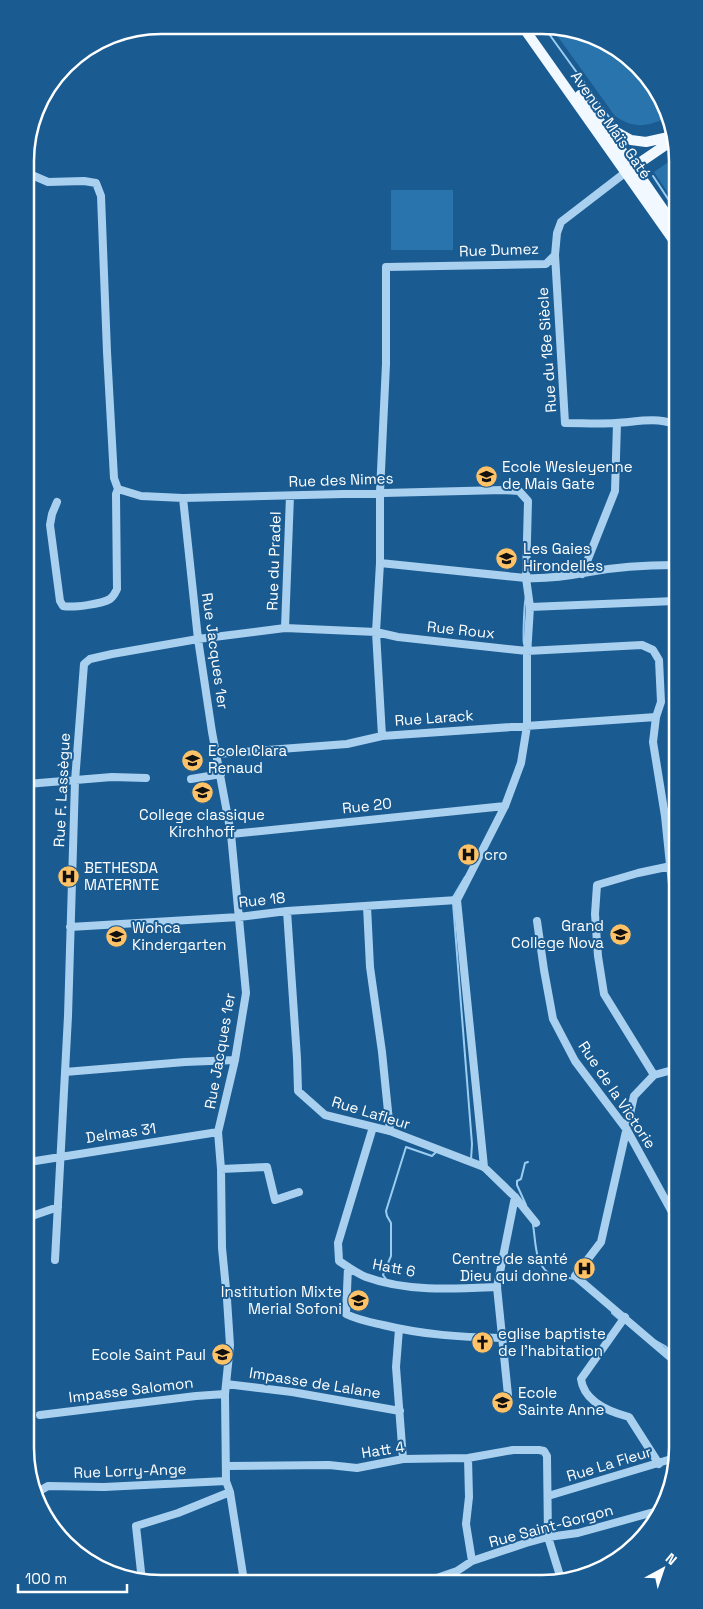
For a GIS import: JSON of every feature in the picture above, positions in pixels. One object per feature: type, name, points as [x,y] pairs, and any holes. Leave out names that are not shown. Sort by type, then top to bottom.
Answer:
[{"type":"main road","name":"Avenue Maïs Gaté","points":[[529,34],[630,170],[669,219]]},
{"type":"main road","name":"Avenue Maïs Gaté","points":[[536,34],[600,122],[669,233]]},
{"type":"main road","points":[[600,122],[631,140],[646,142],[667,139]]},
{"type":"main road","points":[[630,170],[668,143]]},
{"type":"street","name":"Rue Dumez","points":[[380,492],[386,364],[386,267],[546,264],[555,255],[557,233],[562,222],[630,170]]},
{"type":"street","points":[[34,176],[48,182],[84,181],[96,183],[101,196],[114,478],[118,489],[116,494],[117,589],[114,596],[109,600],[70,607],[63,606],[60,601],[50,525],[57,502]]},
{"type":"street","name":"Rue du 18e Siècle","points":[[555,255],[565,423],[618,423],[648,419],[669,422]]},
{"type":"street","points":[[582,574],[615,491],[618,423]]},
{"type":"street","name":"Rue des Nimes","points":[[118,489],[141,496],[183,498],[380,492],[519,491],[528,501],[526,578],[530,607],[527,651],[526,726],[520,763],[505,806],[457,900]]},
{"type":"street","points":[[380,492],[380,563],[376,632],[382,736]]},
{"type":"street","name":"Rue du Pradel","points":[[285,628],[290,496]]},
{"type":"street","name":"Rue Jacques 1er","points":[[183,498],[198,639],[231,834],[246,993],[235,1060],[218,1132],[221,1169],[222,1248],[228,1299],[230,1345],[225,1394],[226,1481],[230,1492],[243,1575]]},
{"type":"street","points":[[380,563],[547,579],[654,565],[669,565]]},
{"type":"street","points":[[530,607],[669,601]]},
{"type":"street","name":"Rue Roux","points":[[198,639],[285,628],[376,632],[398,637],[527,651],[642,645],[653,650],[659,660],[661,702],[656,717],[653,742],[669,852]]},
{"type":"street","name":"Rue F. Lassègue","points":[[55,1260],[65,1072],[75,781],[84,664],[86,661],[112,654],[198,639]]},
{"type":"street","name":"Rue Larack","points":[[216,754],[347,744],[382,736],[656,717]]},
{"type":"street","points":[[191,779],[221,774]]},
{"type":"street","points":[[34,784],[112,777],[146,778]]},
{"type":"street","name":"Rue 20","points":[[231,834],[505,806]]},
{"type":"street","points":[[654,1075],[604,994],[598,956],[597,885],[669,866]]},
{"type":"street","points":[[457,900],[484,1167]]},
{"type":"street","name":"Rue 18","points":[[70,927],[239,917],[287,911],[457,900]]},
{"type":"street","points":[[367,906],[370,967],[382,1052],[390,1131]]},
{"type":"street","name":"Rue Lafleur","points":[[287,911],[298,1091],[324,1115],[390,1131],[484,1167],[516,1197],[536,1223]]},
{"type":"street","name":"Rue de la Victorie","points":[[538,921],[553,1019],[576,1062],[627,1130],[669,1205]]},
{"type":"street","points":[[65,1072],[184,1062],[235,1060]]},
{"type":"street","points":[[669,1071],[654,1075],[634,1096],[601,1242],[575,1276],[669,1357]]},
{"type":"street","points":[[373,1127],[338,1243],[339,1261],[348,1267],[346,1314],[399,1329],[448,1337],[502,1338]]},
{"type":"street","name":"Delmas 31","points":[[34,1161],[218,1132]]},
{"type":"street","points":[[221,1169],[267,1167],[275,1200],[299,1192]]},
{"type":"street","points":[[508,1395],[498,1287],[516,1197]]},
{"type":"street","points":[[34,1216],[58,1207]]},
{"type":"street","name":"Hatt 6","points":[[348,1267],[364,1277],[395,1284],[443,1289],[498,1287]]},
{"type":"street","points":[[625,1317],[581,1379],[582,1386],[594,1401],[609,1412],[630,1417],[660,1464]]},
{"type":"street","points":[[399,1329],[396,1368],[403,1459]]},
{"type":"street","name":"Impasse de Lalane","points":[[226,1384],[292,1392],[400,1411]]},
{"type":"street","name":"Impasse Salomon","points":[[40,1416],[225,1394]]},
{"type":"street","name":"Hatt 4","points":[[226,1466],[329,1465],[357,1468],[403,1459],[468,1458],[514,1450],[539,1450],[544,1451],[547,1456],[548,1496]]},
{"type":"street","points":[[468,1458],[469,1497],[466,1524],[472,1561]]},
{"type":"street","name":"Rue La Fleur","points":[[548,1496],[668,1461]]},
{"type":"street","name":"Rue Lorry-Ange","points":[[41,1490],[48,1486],[104,1487],[226,1481]]},
{"type":"street","points":[[141,1574],[136,1526],[178,1513],[230,1492]]},
{"type":"street","points":[[548,1496],[548,1538],[558,1574]]},
{"type":"street","name":"Rue Saint-Gorgon","points":[[445,1575],[457,1571],[472,1561],[526,1543],[578,1533],[652,1512]]},
{"type":"shaded area","points":[[557,35],[583,40],[613,55],[626,65],[643,83],[662,119],[647,125],[635,125],[615,116]]},
{"type":"shaded area","points":[[669,162],[669,194],[654,172]]},
{"type":"shaded area","points":[[391,190],[453,190],[453,250],[391,250]]},
{"type":"waterway","points":[[549,34],[614,124]]},
{"type":"waterway","points":[[653,176],[669,200]]},
{"type":"waterway","points":[[524,644],[526,597]]},
{"type":"waterway","points":[[452,899],[465,877]]},
{"type":"waterway","points":[[453,903],[472,1144],[471,1160]]},
{"type":"waterway","points":[[386,1279],[383,1275],[391,1256],[391,1223],[386,1211],[406,1147],[432,1156],[436,1152]]},
{"type":"waterway","points":[[526,1205],[517,1181],[521,1179],[525,1163],[528,1162]]},
{"type":"waterway","points":[[533,1225],[538,1258],[545,1270],[552,1275],[574,1279]]},
{"type":"waterway","points":[[612,1313],[620,1320]]},
{"type":"waterway","points":[[656,1341],[669,1350]]},
{"type":"place","name":"Ecole Wesleyenne de Mais Gate","points":[[486,476]]},
{"type":"place","name":"Les Gaies Hirondelles","points":[[507,558]]},
{"type":"place","name":"Ecole Clara Renaud","points":[[192,760]]},
{"type":"place","name":"College classique Kirchhoff","points":[[202,792]]},
{"type":"place","name":"cro","points":[[468,855]]},
{"type":"place","name":"BETHESDA MATERNTE","points":[[68,877]]},
{"type":"place","name":"Grand College Nova","points":[[620,935]]},
{"type":"place","name":"Wohca Kindergarten","points":[[116,937]]},
{"type":"place","name":"Centre de santé Dieu qui donne","points":[[584,1268]]},
{"type":"place","name":"Institution Mixte Merial Sofoni","points":[[358,1301]]},
{"type":"place","name":"eglise baptiste de l'habitation","points":[[482,1343]]},
{"type":"place","name":"Ecole Saint Paul","points":[[222,1355]]},
{"type":"place","name":"Ecole Sainte Anne","points":[[502,1402]]}]
